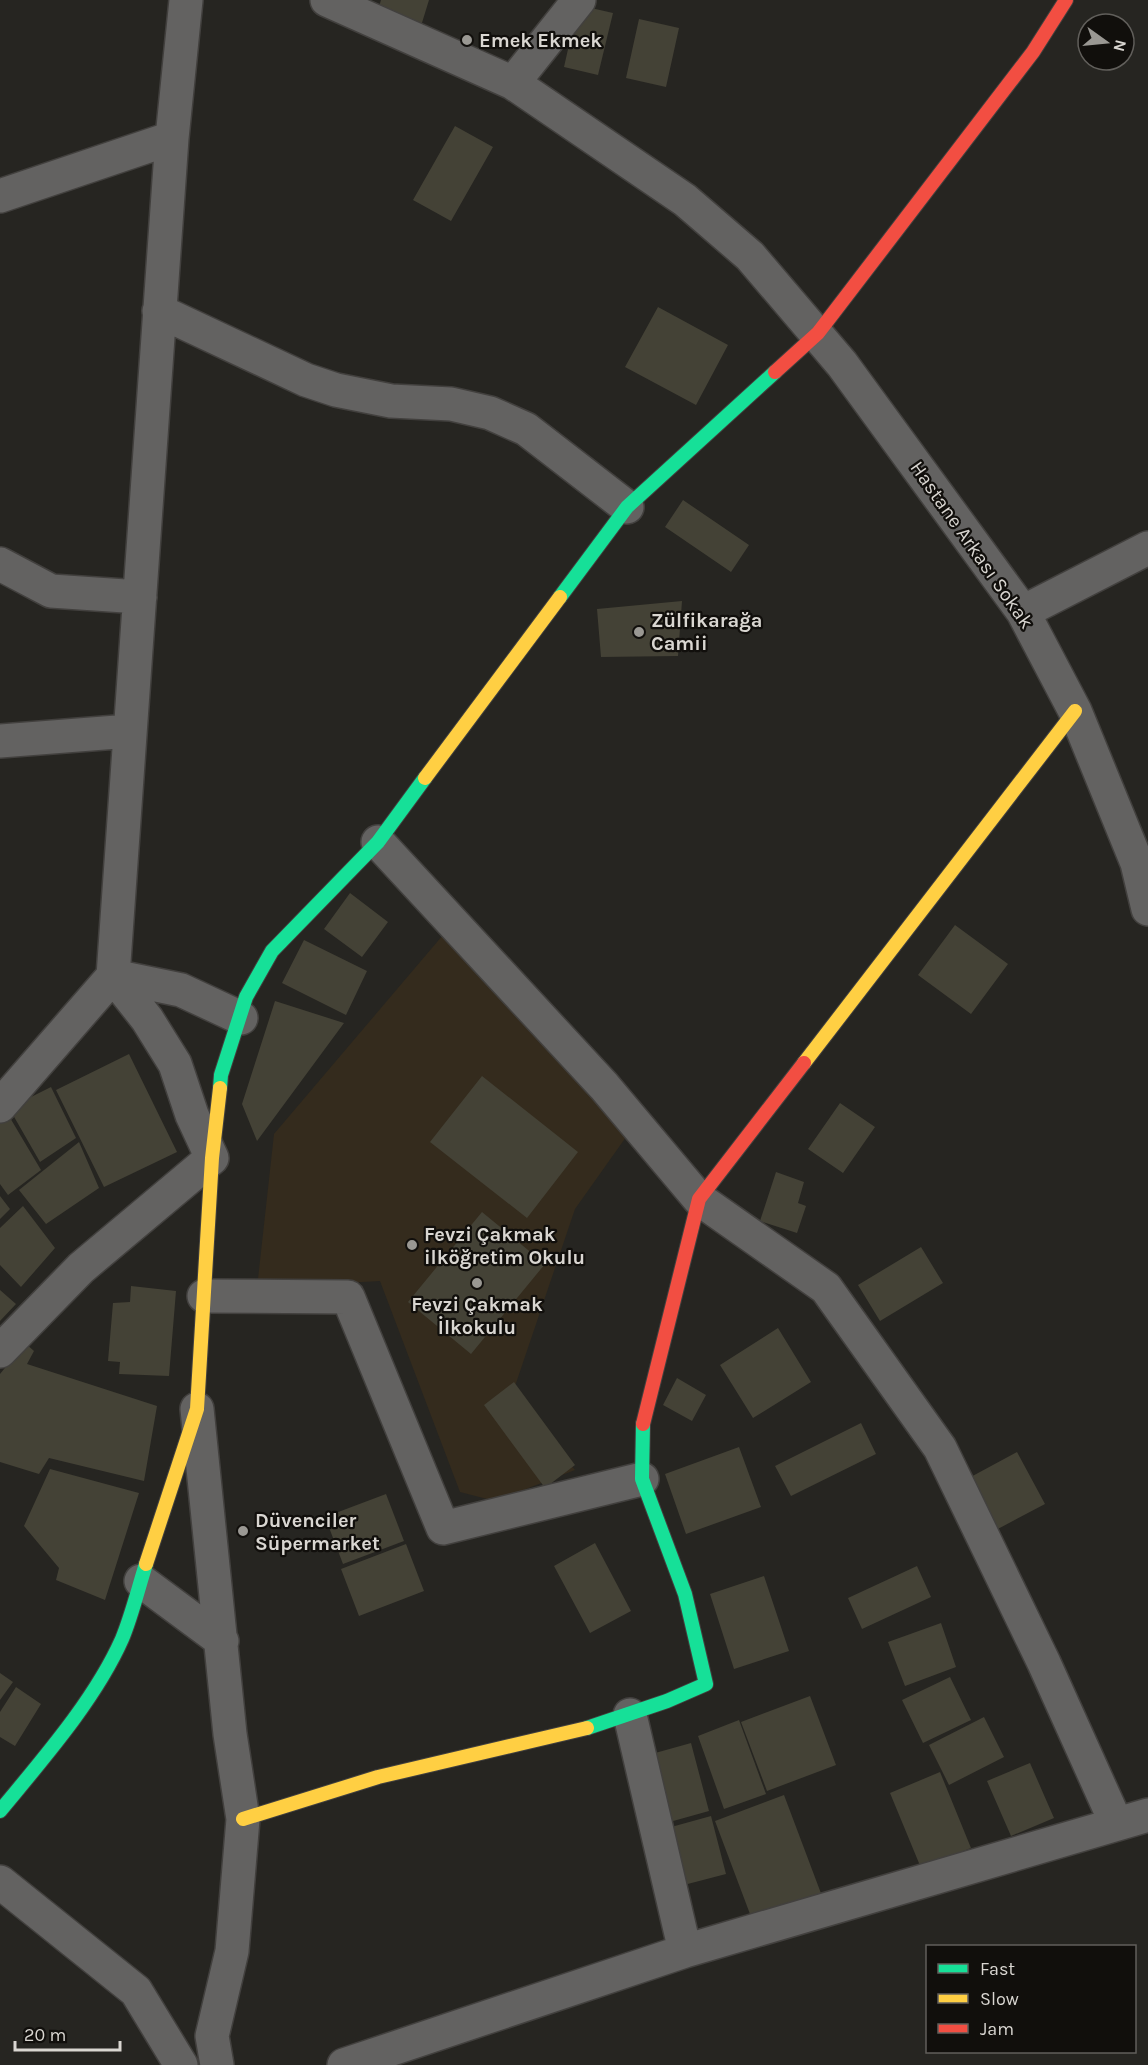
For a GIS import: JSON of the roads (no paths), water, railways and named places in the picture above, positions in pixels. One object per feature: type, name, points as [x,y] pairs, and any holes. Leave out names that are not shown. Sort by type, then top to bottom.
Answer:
[{"type":"street","points":[[0,1106],[113,976],[159,311],[172,138],[186,0]]},
{"type":"street","name":"Hastane Arkası Sokak","points":[[327,0],[513,83],[685,200],[750,256],[818,333],[1023,612],[1075,711],[1137,863],[1148,909]]},
{"type":"street","points":[[513,83],[579,0]]},
{"type":"street","points":[[217,2065],[212,2036],[232,1951],[243,1819],[230,1734],[197,1409],[212,1158],[221,1075],[246,997],[272,951],[378,842],[627,507],[818,333],[1033,52],[1066,0]]},
{"type":"street","points":[[0,196],[172,138]]},
{"type":"street","points":[[159,311],[306,380],[336,390],[391,400],[451,404],[490,413],[526,429],[627,507]]},
{"type":"street","points":[[1023,612],[1148,548]]},
{"type":"street","points":[[0,564],[51,591],[140,597]]},
{"type":"street","points":[[243,1819],[378,1778],[569,1734],[665,1704],[706,1684],[684,1594],[642,1479],[641,1432],[699,1199],[1075,711]]},
{"type":"street","points":[[0,741],[130,731]]},
{"type":"street","points":[[378,842],[604,1086],[699,1199],[826,1288],[940,1448],[1044,1663],[1116,1823]]},
{"type":"street","points":[[113,976],[181,990],[241,1018]]},
{"type":"street","points":[[113,976],[147,1018],[175,1064],[192,1115],[212,1158]]},
{"type":"street","points":[[0,1351],[81,1268],[212,1158]]},
{"type":"street","points":[[204,1296],[348,1297],[443,1528],[642,1479]]},
{"type":"street","points":[[0,1811],[52,1748],[88,1697],[122,1639],[197,1409]]},
{"type":"street","points":[[141,1581],[222,1641]]},
{"type":"street","points":[[630,1715],[685,1951]]},
{"type":"street","points":[[344,2065],[685,1951],[1148,1815]]},
{"type":"street","points":[[0,1882],[136,1990],[181,2065]]},
{"type":"place","name":"Emek Ekmek","points":[[467,40]]},
{"type":"place","name":"Zülfikarağa Camii","points":[[639,632]]},
{"type":"place","name":"Fevzi Çakmak ilköğretim Okulu","points":[[412,1245]]},
{"type":"place","name":"Fevzi Çakmak İlkokulu","points":[[477,1283]]},
{"type":"place","name":"Düvenciler Süpermarket","points":[[243,1531]]}]
